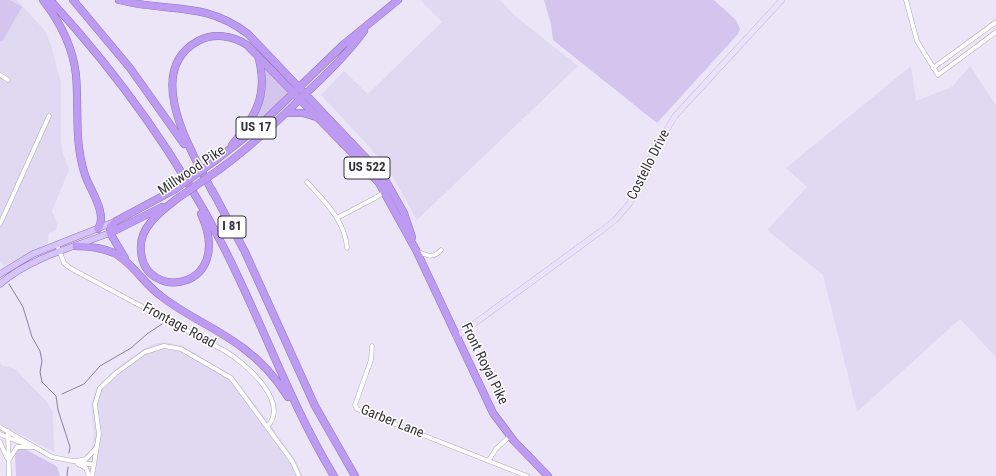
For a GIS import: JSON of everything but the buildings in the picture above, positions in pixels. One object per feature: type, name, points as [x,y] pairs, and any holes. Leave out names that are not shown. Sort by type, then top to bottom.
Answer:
[{"type":"highway","points":[[43,0],[58,22],[72,54],[76,74],[77,132],[80,155],[88,184],[101,215],[102,222],[98,229]]},
{"type":"highway","name":"I 81","points":[[50,0],[94,50],[114,76],[157,135],[194,194],[230,261],[307,427],[334,476]]},
{"type":"highway","name":"I 81","points":[[73,0],[130,68],[172,125],[213,193],[245,252],[315,406],[355,476]]},
{"type":"highway","name":"Front Royal Pike","points":[[119,0],[143,5],[199,11],[220,17],[248,34],[374,165],[389,184],[404,213],[416,250]]},
{"type":"highway","name":"Millwood Pike","points":[[116,221],[174,190],[223,155],[259,126],[344,44],[398,0]]},
{"type":"highway","name":"Millwood Pike","points":[[110,233],[178,198],[257,141],[344,56],[366,27]]},
{"type":"highway","name":"Front Royal Pike","points":[[213,193],[185,139],[178,118],[173,86],[175,67],[182,55],[191,46],[201,39],[225,36],[247,45],[365,166],[384,192],[416,250],[486,399],[510,436],[548,476]]},
{"type":"highway","points":[[223,155],[250,123],[258,107],[263,78],[258,56]]},
{"type":"highway","points":[[287,113],[299,113],[317,117]]},
{"type":"highway","points":[[178,198],[150,222],[143,235],[141,248],[143,261],[149,272],[159,279],[176,283],[191,279],[199,272],[206,263],[209,252],[207,229],[195,202],[194,194]]},
{"type":"highway","points":[[116,221],[110,227],[110,233],[133,270]]},
{"type":"highway","points":[[76,246],[94,247],[108,250],[121,258],[149,287],[162,298],[235,342],[258,360],[277,382],[307,427]]},
{"type":"main road","name":"Millwood Pike","points":[[57,245],[116,221]]},
{"type":"main road","name":"Millwood Pike","points":[[60,252],[110,233]]},
{"type":"main road","name":"US 17","points":[[0,274],[33,254],[57,245]]},
{"type":"main road","name":"US 17","points":[[0,284],[22,269],[60,252]]},
{"type":"street","name":"Costello Drive","points":[[456,336],[620,216],[633,197],[653,152],[675,116],[782,0]]},
{"type":"street","points":[[906,0],[917,41],[938,75],[996,32]]},
{"type":"street","points":[[933,68],[996,22]]},
{"type":"street","points":[[0,75],[8,80]]},
{"type":"street","points":[[0,224],[49,116]]},
{"type":"street","points":[[307,182],[337,218],[346,240],[347,248]]},
{"type":"street","points":[[337,218],[375,198],[384,192],[389,184]]},
{"type":"street","name":"Frontage Road","points":[[57,245],[64,263],[73,271],[218,347],[243,363],[259,380],[273,403],[274,416],[267,427]]},
{"type":"street","points":[[416,250],[432,257],[441,250]]},
{"type":"street","points":[[91,476],[97,448],[99,427],[95,404],[100,388],[116,373],[145,352],[164,346],[181,349],[228,376],[240,388],[292,461],[300,476]]},
{"type":"street","name":"Garber Lane","points":[[372,346],[371,360],[355,405],[356,408],[527,476]]},
{"type":"street","points":[[0,427],[52,457],[94,465]]},
{"type":"street","points":[[8,431],[9,476]]},
{"type":"street","points":[[0,434],[33,447]]},
{"type":"street","points":[[489,460],[496,449],[510,436]]},
{"type":"street","points":[[0,442],[9,464]]},
{"type":"street","points":[[9,464],[10,455],[17,447],[33,447]]},
{"type":"street","points":[[70,461],[86,459],[97,448]]},
{"type":"street","points":[[70,461],[86,468],[91,476]]},
{"type":"shaded area","points":[[0,0],[17,0],[45,31],[51,45],[61,83],[61,141],[63,154],[69,170],[52,211],[57,224],[56,231],[49,233],[48,243],[4,266],[0,262]]},
{"type":"shaded area","points":[[0,0],[10,0],[22,7],[2,42],[0,41]]},
{"type":"shaded area","points":[[500,0],[514,15],[578,66],[417,220],[389,170],[321,95],[344,71],[368,94],[442,22],[421,1]]},
{"type":"shaded area","points":[[544,0],[714,0],[736,20],[740,29],[738,34],[657,123],[553,40],[551,24]]},
{"type":"shaded area","points":[[264,66],[288,90],[287,93],[233,145],[254,119],[263,99],[266,78]]},
{"type":"shaded area","points":[[911,66],[916,101],[952,87],[970,66],[996,105],[996,357],[960,319],[857,412],[823,275],[767,230],[807,187],[786,168]]},
{"type":"shaded area","points":[[163,342],[183,346],[233,376],[295,459],[303,476],[87,476],[94,434],[91,404],[97,387],[114,370],[143,349],[153,344]]},
{"type":"shaded area","points":[[0,362],[1,365],[15,369],[48,403],[53,413],[54,452],[0,424]]},
{"type":"shaded area","points":[[23,448],[57,467],[60,476],[16,476],[15,455],[18,450]]},
{"type":"waterway","points":[[9,284],[23,307],[32,337],[40,351],[42,361],[40,372],[42,382],[56,396],[58,410],[70,447],[69,453]]},
{"type":"waterway","points":[[62,394],[84,384],[100,366],[131,348],[147,334],[162,324]]},
{"type":"waterway","points":[[67,476],[68,467]]}]
